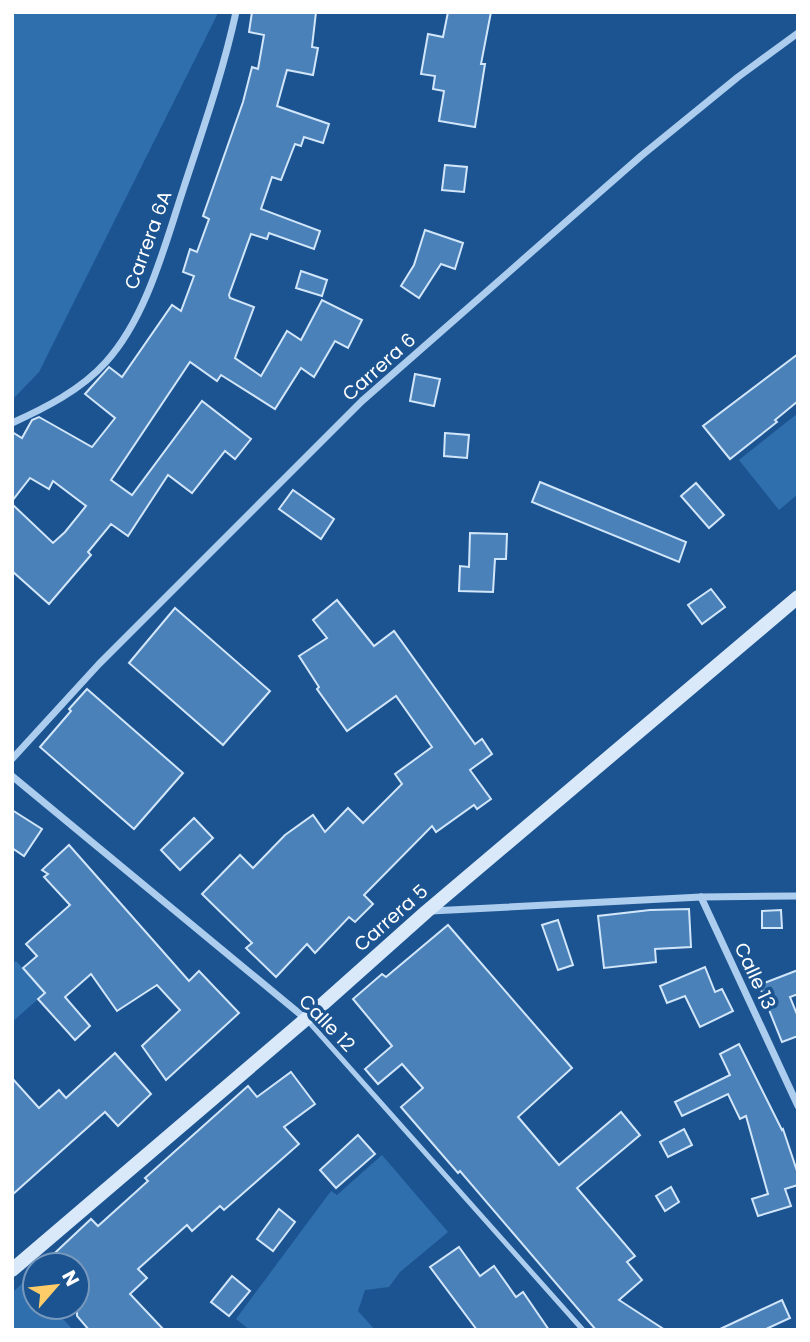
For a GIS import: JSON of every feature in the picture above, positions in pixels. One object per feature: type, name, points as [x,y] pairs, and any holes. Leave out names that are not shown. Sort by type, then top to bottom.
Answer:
[{"type":"street","name":"Carrera 6A","points":[[12,424],[41,410],[75,388],[105,363],[122,341],[159,263],[227,55],[236,12]]},
{"type":"street","name":"Carrera 6","points":[[12,759],[99,664],[362,401],[641,156],[738,77],[798,33]]},
{"type":"street","name":"Carrera 5","points":[[12,1270],[306,1019],[426,912],[798,597]]},
{"type":"street","name":"Calle 12","points":[[12,776],[306,1019]]},
{"type":"street","points":[[426,912],[701,897],[798,896]]},
{"type":"street","name":"Calle 13","points":[[701,897],[798,1106]]},
{"type":"lane","name":"Calle 12","points":[[306,1019],[583,1330]]},
{"type":"shaded area","points":[[12,12],[216,12],[217,15],[39,372],[12,400]]},
{"type":"shaded area","points":[[798,413],[798,494],[779,510],[739,460]]},
{"type":"shaded area","points":[[16,961],[45,993],[12,1022],[12,964]]},
{"type":"shaded area","points":[[382,1155],[448,1232],[400,1272],[389,1287],[365,1290],[358,1311],[375,1330],[250,1330],[236,1319],[331,1191],[337,1195]]},
{"type":"shaded area","points":[[21,1285],[21,1321],[65,1321],[73,1330],[12,1330],[12,1293]]},
{"type":"building","points":[[252,12],[316,12],[312,47],[318,48],[313,75],[287,70],[277,106],[329,124],[323,143],[304,137],[301,146],[295,144],[281,180],[272,177],[261,209],[320,231],[314,249],[269,233],[267,239],[251,234],[229,295],[230,298],[254,307],[235,358],[261,376],[287,331],[301,340],[322,300],[362,320],[348,348],[335,341],[314,377],[301,368],[275,409],[221,375],[217,381],[190,362],[111,480],[132,495],[202,401],[251,439],[235,459],[225,451],[192,493],[168,475],[128,536],[111,524],[88,552],[91,555],[49,604],[12,571],[12,504],[53,543],[86,506],[53,481],[49,489],[30,478],[12,501],[12,432],[22,438],[32,420],[39,417],[92,447],[115,418],[85,394],[109,367],[122,377],[172,305],[181,311],[194,276],[183,272],[190,249],[197,252],[209,219],[203,216],[243,102],[252,67],[258,69],[264,35],[249,32]]},
{"type":"building","points":[[448,12],[491,12],[481,64],[485,64],[475,127],[439,121],[444,91],[433,89],[435,76],[421,74],[428,34],[443,37]]},
{"type":"building","points":[[445,165],[467,167],[464,192],[442,190]]},
{"type":"building","points":[[425,230],[463,243],[455,269],[441,264],[419,298],[401,286],[414,265]]},
{"type":"building","points":[[301,271],[327,280],[322,296],[296,288]]},
{"type":"building","points":[[798,354],[798,401],[775,420],[777,422],[730,459],[703,426]]},
{"type":"building","points":[[415,374],[440,379],[434,406],[410,401]]},
{"type":"building","points":[[445,433],[469,435],[467,458],[444,456]]},
{"type":"building","points":[[540,482],[686,542],[679,562],[532,502]]},
{"type":"building","points":[[696,483],[724,515],[709,528],[681,496]]},
{"type":"building","points":[[293,490],[334,519],[321,539],[279,509]]},
{"type":"building","points":[[470,533],[507,534],[506,559],[495,559],[493,592],[459,591],[460,566],[469,567]]},
{"type":"building","points":[[711,589],[725,607],[702,624],[688,605]]},
{"type":"building","points":[[337,600],[374,646],[394,631],[475,744],[482,739],[492,754],[470,770],[491,799],[477,809],[474,805],[436,832],[432,826],[364,895],[373,904],[355,922],[349,917],[315,953],[307,944],[276,977],[246,948],[252,943],[202,894],[240,855],[253,868],[285,835],[313,815],[325,832],[348,808],[363,823],[402,784],[395,774],[432,747],[396,696],[347,731],[317,689],[319,687],[299,656],[327,638],[313,620]]},
{"type":"building","points":[[175,608],[270,691],[223,745],[129,663]]},
{"type":"building","points":[[87,689],[183,773],[134,829],[40,747]]},
{"type":"building","points":[[12,810],[42,829],[24,856],[12,848]]},
{"type":"building","points":[[194,818],[213,838],[180,870],[161,850]]},
{"type":"building","points":[[69,845],[189,981],[199,971],[239,1013],[166,1080],[142,1046],[180,1010],[157,985],[117,1011],[91,974],[65,997],[90,1026],[75,1040],[38,999],[45,993],[23,968],[37,956],[26,944],[70,905],[44,877],[48,874],[42,870]]},
{"type":"building","points":[[689,909],[691,947],[655,949],[656,962],[604,968],[598,916]]},
{"type":"building","points":[[781,910],[782,928],[762,928],[762,911]]},
{"type":"building","points":[[558,920],[573,965],[558,970],[542,925]]},
{"type":"building","points":[[448,925],[572,1068],[518,1117],[559,1165],[621,1112],[640,1135],[577,1188],[635,1256],[627,1262],[642,1280],[619,1300],[665,1330],[596,1330],[460,1171],[458,1173],[401,1107],[423,1088],[402,1064],[378,1084],[365,1069],[392,1046],[353,999],[382,974],[386,977]]},
{"type":"building","points":[[705,967],[715,992],[722,989],[733,1011],[700,1027],[685,996],[667,1003],[660,986]]},
{"type":"building","points":[[798,970],[798,994],[790,997],[798,1017],[798,1036],[782,1042],[759,985]]},
{"type":"building","points":[[739,1044],[783,1129],[798,1174],[798,1185],[785,1189],[791,1206],[758,1216],[752,1199],[768,1194],[746,1116],[740,1119],[728,1094],[682,1116],[675,1102],[730,1075],[720,1054]]},
{"type":"building","points":[[115,1053],[151,1094],[118,1126],[105,1112],[12,1195],[12,1078],[39,1108],[59,1090],[66,1098]]},
{"type":"building","points":[[291,1072],[315,1104],[284,1127],[299,1144],[224,1210],[220,1206],[192,1231],[187,1225],[138,1269],[147,1278],[130,1294],[164,1330],[89,1330],[81,1321],[91,1321],[91,1251],[57,1251],[91,1219],[98,1226],[148,1181],[145,1178],[248,1086],[257,1097]]},
{"type":"building","points":[[684,1129],[692,1145],[668,1157],[660,1142]]},
{"type":"building","points":[[358,1135],[375,1154],[336,1188],[320,1170]]},
{"type":"building","points":[[671,1187],[679,1202],[665,1211],[656,1196]]},
{"type":"building","points":[[279,1209],[295,1222],[273,1251],[257,1239]]},
{"type":"building","points":[[459,1247],[480,1276],[494,1266],[516,1297],[523,1292],[549,1330],[477,1330],[430,1267]]},
{"type":"building","points":[[232,1276],[250,1291],[229,1316],[211,1302]]},
{"type":"building","points":[[782,1300],[790,1318],[764,1330],[718,1330]]}]
